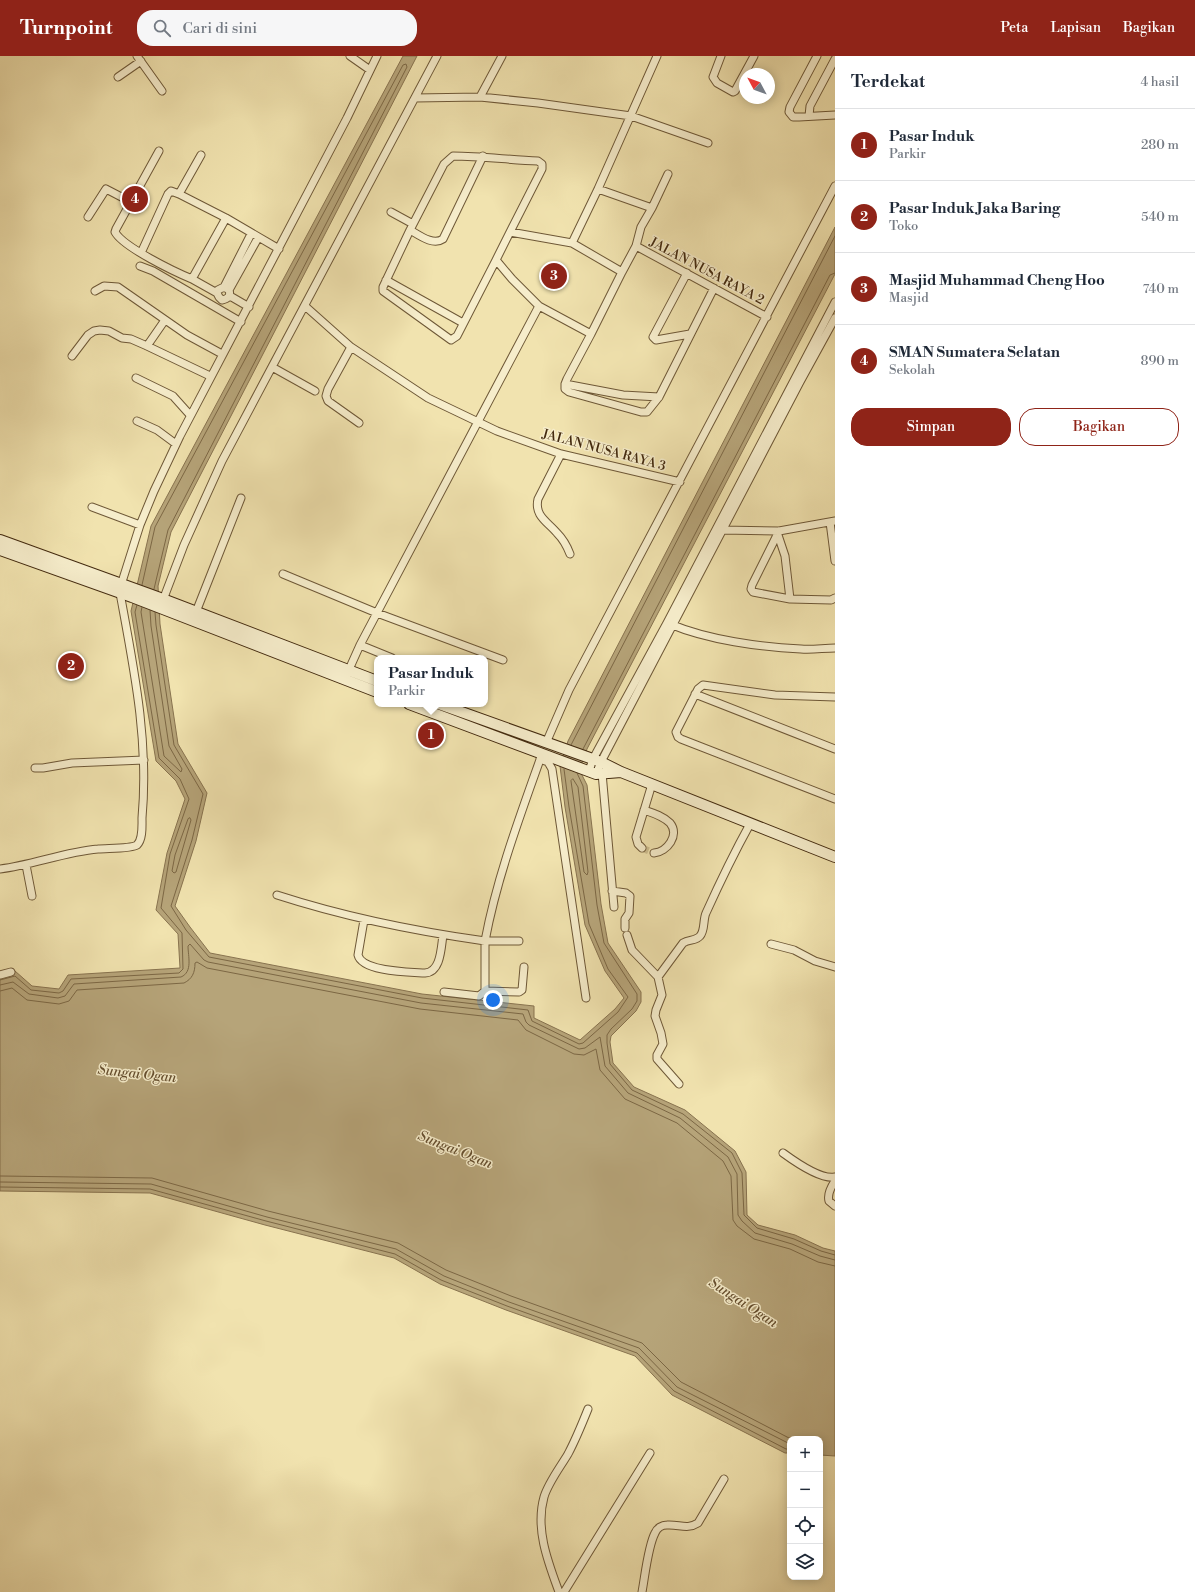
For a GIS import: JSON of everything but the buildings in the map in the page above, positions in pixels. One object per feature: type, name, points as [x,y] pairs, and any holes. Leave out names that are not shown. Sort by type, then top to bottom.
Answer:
[{"type":"street","points":[[350,56],[370,70]]},
{"type":"street","points":[[0,869],[26,865],[77,852],[137,845],[141,833],[144,760],[136,677],[120,589],[140,525],[176,444],[210,376],[249,307],[347,118],[377,56]]},
{"type":"street","points":[[162,602],[184,545],[222,461],[437,56]]},
{"type":"street","points":[[480,98],[502,56]]},
{"type":"street","points":[[572,243],[598,189],[657,56]]},
{"type":"street","points":[[721,56],[713,77],[717,83],[733,92],[735,91],[754,56]]},
{"type":"street","points":[[817,56],[789,110],[793,117],[835,115]]},
{"type":"street","points":[[118,77],[139,58],[162,91]]},
{"type":"street","points":[[809,116],[810,106],[835,59]]},
{"type":"street","points":[[415,98],[480,98],[538,103],[631,116],[708,143]]},
{"type":"street","points":[[158,151],[115,232],[119,237],[141,253],[217,293],[218,297],[222,300],[226,299],[228,291],[255,236]]},
{"type":"street","points":[[179,194],[200,155]]},
{"type":"street","points":[[453,156],[483,156],[509,160],[538,160],[542,164],[542,169],[496,260],[453,340],[450,340],[384,293],[382,288],[411,227],[444,164],[453,156]]},
{"type":"street","points":[[391,212],[432,242],[439,242],[443,239],[483,156]]},
{"type":"street","points":[[668,174],[641,227],[636,246],[564,384],[565,389],[569,392],[641,412],[647,412],[659,397],[714,288]]},
{"type":"street","points":[[546,743],[569,690],[835,186]]},
{"type":"street","points":[[88,217],[103,191],[106,189],[131,202]]},
{"type":"street","points":[[598,189],[652,208]]},
{"type":"street","points":[[141,253],[168,194],[172,191],[226,218],[279,249]]},
{"type":"street","points":[[192,279],[226,218]]},
{"type":"street","points":[[510,232],[572,243],[622,272]]},
{"type":"street","name":"JALAN NUSA RAYA 2","points":[[636,246],[767,317]]},
{"type":"street","points":[[496,260],[512,279],[540,306],[591,334]]},
{"type":"street","points":[[140,266],[153,271],[241,322]]},
{"type":"street","points":[[687,273],[653,337],[656,340],[690,334]]},
{"type":"street","points":[[386,280],[463,323]]},
{"type":"street","points":[[95,291],[104,286],[118,287],[187,335],[222,354]]},
{"type":"street","points":[[217,293],[218,290],[228,291],[249,307]]},
{"type":"street","points":[[614,907],[592,772],[594,759],[670,624],[835,302]]},
{"type":"street","name":"JALAN NUSA RAYA 3","points":[[305,306],[351,347],[428,398],[496,431],[561,454],[680,482]]},
{"type":"street","points":[[346,675],[360,645],[540,306]]},
{"type":"street","points":[[719,528],[835,318]]},
{"type":"street","points":[[147,346],[165,320]]},
{"type":"street","points":[[72,356],[88,335],[94,331],[109,331],[122,338],[131,339],[147,346],[210,376]]},
{"type":"street","points":[[351,347],[328,388],[326,396],[328,401],[359,422]]},
{"type":"street","points":[[272,367],[315,391]]},
{"type":"street","points":[[136,378],[173,396],[190,415]]},
{"type":"street","points":[[564,384],[624,394],[659,397]]},
{"type":"street","points":[[137,421],[157,430],[176,444]]},
{"type":"street","points":[[561,454],[536,505],[539,514],[562,538],[570,554]]},
{"type":"street","points":[[196,612],[241,498]]},
{"type":"street","points":[[92,507],[140,525]]},
{"type":"street","points":[[719,528],[779,533],[833,521],[835,561]]},
{"type":"street","points":[[779,533],[751,589],[755,594],[790,599],[831,600],[835,598]]},
{"type":"street","points":[[779,533],[785,556],[790,599]]},
{"type":"street","points":[[0,540],[133,594],[196,612],[346,675],[374,690]]},
{"type":"street","points":[[0,550],[120,589]]},
{"type":"street","points":[[283,574],[377,613],[503,660]]},
{"type":"street","points":[[162,602],[346,675],[374,680]]},
{"type":"street","points":[[670,624],[726,640],[757,645],[802,649],[835,648]]},
{"type":"street","points":[[360,645],[385,655]]},
{"type":"street","points":[[835,697],[775,695],[706,685],[700,686],[676,730],[678,737],[835,799]]},
{"type":"street","points":[[695,694],[835,749]]},
{"type":"street","points":[[417,707],[541,756],[560,760],[592,772],[621,772]]},
{"type":"street","points":[[448,707],[594,759],[621,772],[835,857]]},
{"type":"street","points":[[485,991],[485,941],[491,909],[501,871],[541,756]]},
{"type":"street","points":[[541,756],[548,762],[552,769],[586,998]]},
{"type":"street","points":[[35,768],[72,763],[144,760]]},
{"type":"street","points":[[642,848],[638,844],[636,837],[652,784]]},
{"type":"street","points":[[644,810],[664,819],[673,828],[672,841],[662,851],[654,853]]},
{"type":"street","points":[[658,977],[684,943],[702,935],[706,914],[725,870],[750,824]]},
{"type":"street","points":[[26,865],[32,896]]},
{"type":"street","points":[[612,891],[626,893],[630,896],[629,913],[625,919],[626,931],[632,950],[658,977],[662,995],[655,1016],[663,1044],[656,1055],[657,1059],[668,1069],[679,1084]]},
{"type":"street","points":[[276,895],[323,910],[364,920],[443,935],[485,941],[519,941]]},
{"type":"street","points":[[364,920],[358,955],[362,962],[371,967],[425,973],[431,972],[438,962],[443,935]]},
{"type":"street","points":[[771,944],[794,950],[815,961],[835,967]]},
{"type":"street","points":[[444,992],[479,996],[485,991],[519,992],[522,990],[524,967]]},
{"type":"street","points":[[0,975],[12,972]]},
{"type":"street","points":[[783,1153],[816,1173],[828,1178],[835,1177]]},
{"type":"street","points":[[835,1181],[828,1198],[829,1201],[835,1206]]},
{"type":"street","points":[[559,1592],[547,1556],[542,1535],[541,1516],[544,1496],[568,1454],[588,1409]]},
{"type":"street","points":[[564,1592],[650,1454]]},
{"type":"street","points":[[642,1592],[653,1539],[657,1530],[666,1525],[682,1527],[694,1526],[698,1523],[724,1479]]},
{"type":"water","name":"Sungai Ogan","points":[[403,56],[417,56],[171,532],[158,586],[160,624],[178,744],[207,793],[196,841],[175,906],[210,953],[422,994],[534,1006],[534,1018],[580,1040],[615,1009],[624,998],[605,971],[585,925],[565,807],[560,766],[568,741],[835,227],[835,274],[587,749],[580,768],[587,785],[601,904],[608,943],[641,992],[641,1002],[636,1011],[611,1036],[610,1042],[613,1063],[634,1087],[685,1110],[735,1151],[746,1172],[747,1215],[758,1225],[795,1235],[823,1248],[835,1251],[835,1456],[823,1455],[823,1436],[787,1436],[787,1453],[785,1453],[672,1395],[635,1356],[506,1310],[440,1284],[394,1258],[265,1225],[150,1193],[0,1191],[0,976],[15,971],[32,986],[59,989],[68,975],[180,968],[178,934],[156,910],[167,853],[185,799],[176,781],[156,761],[131,611],[151,526]]},
{"type":"tunnel","points":[[642,848],[654,853]]},
{"type":"place","name":"SMAN Sumatera Selatan","points":[[135,199]]},
{"type":"place","name":"Masjid Muhammad Cheng Hoo","points":[[554,276]]},
{"type":"place","name":"Pasar Induk Jaka Baring","points":[[71,666]]},
{"type":"place","name":"Pasar Induk","points":[[431,735]]}]
